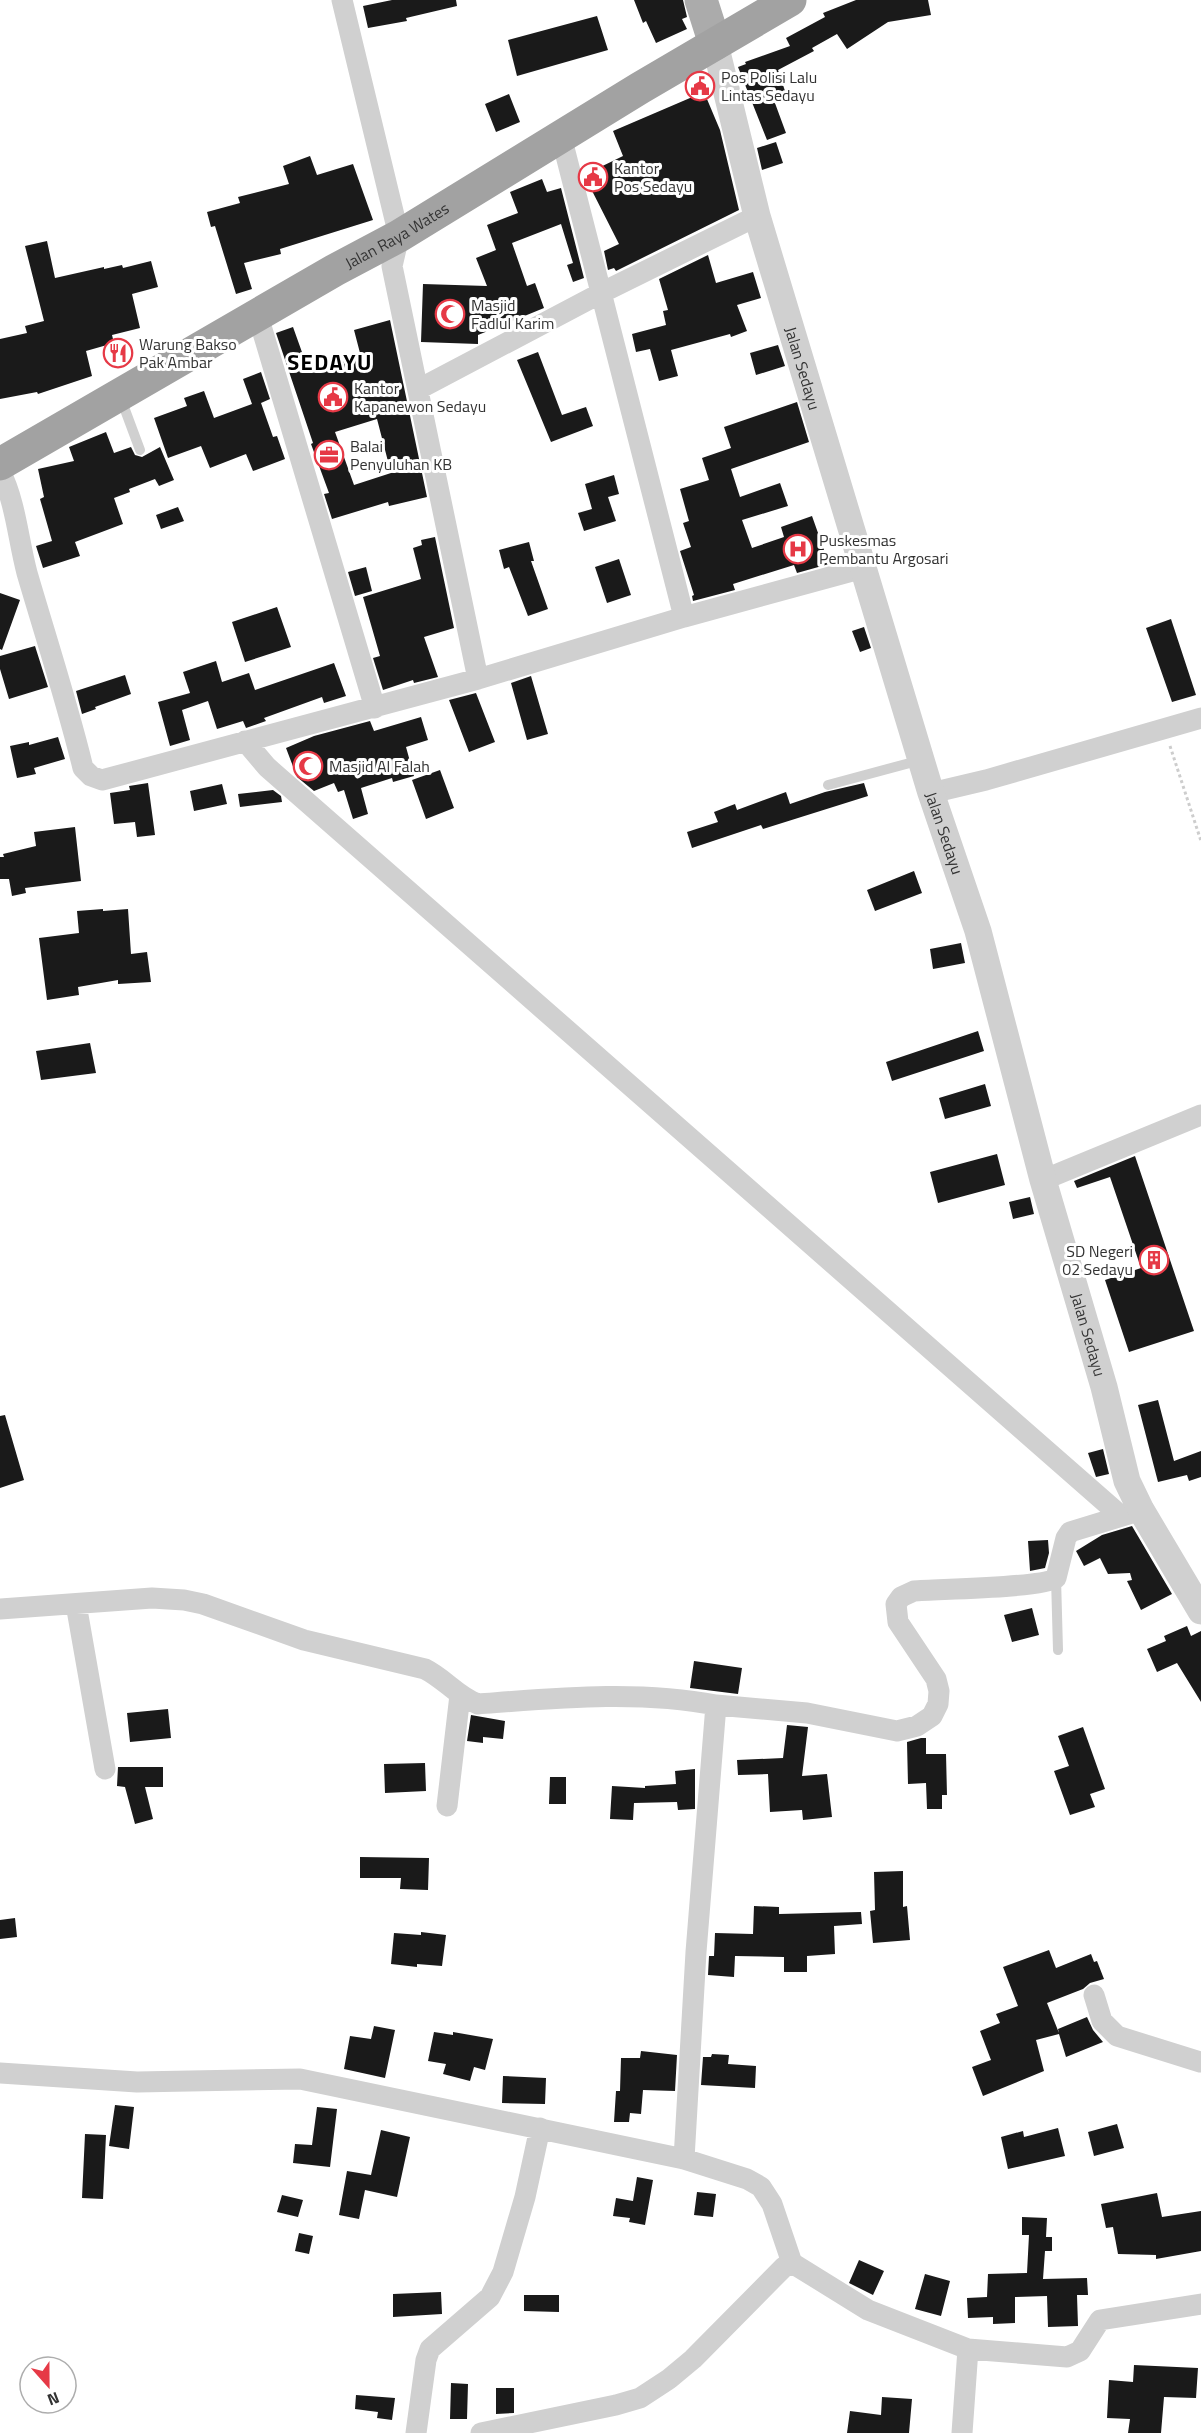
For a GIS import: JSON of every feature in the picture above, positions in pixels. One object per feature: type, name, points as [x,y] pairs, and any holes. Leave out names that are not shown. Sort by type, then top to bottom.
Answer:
[{"type":"highway","name":"Jalan Raya Wates","points":[[0,464],[335,270],[399,236],[561,136],[790,0]]},
{"type":"main road","points":[[701,0],[715,44]]},
{"type":"street","points":[[342,0],[399,236],[392,266],[478,680]]},
{"type":"street","name":"Jalan Sedayu","points":[[715,44],[757,216],[931,793],[978,931],[1043,1180],[1104,1387],[1127,1481],[1131,1513],[1201,1611]]},
{"type":"street","points":[[561,136],[684,617]]},
{"type":"street","points":[[419,389],[601,293],[757,216]]},
{"type":"street","points":[[258,316],[375,708]]},
{"type":"street","points":[[0,471],[9,489],[27,570],[66,698],[83,768],[91,776],[102,780],[478,680],[684,617],[863,568]]},
{"type":"street","points":[[931,793],[986,780],[1201,718]]},
{"type":"street","points":[[245,741],[267,767],[764,1200],[1131,1513]]},
{"type":"street","points":[[1043,1180],[1201,1115]]},
{"type":"street","points":[[0,1609],[152,1598],[184,1600],[203,1604],[304,1640],[425,1669],[441,1677],[460,1695],[478,1704],[648,1696],[807,1713],[897,1731],[917,1726],[932,1716],[938,1704],[939,1691],[936,1679],[898,1622],[896,1604],[901,1597],[914,1591],[1050,1582],[1056,1578],[1066,1538],[1070,1533],[1131,1513]]},
{"type":"street","points":[[76,1604],[105,1769]]},
{"type":"street","points":[[447,1806],[460,1695]]},
{"type":"street","points":[[684,2159],[696,1952],[716,1705]]},
{"type":"street","points":[[1094,1995],[1102,2021],[1117,2036],[1201,2061],[1201,2076]]},
{"type":"street","points":[[0,2073],[137,2082],[300,2079],[684,2159],[747,2179],[761,2187],[772,2204],[800,2267]]},
{"type":"street","points":[[416,2433],[426,2360],[430,2349],[490,2297],[503,2272],[525,2197],[540,2128]]},
{"type":"street","points":[[481,2433],[640,2398],[669,2379],[693,2359],[784,2267],[800,2267],[868,2310],[968,2349],[1068,2357],[1080,2351],[1100,2320],[1201,2304]]},
{"type":"street","points":[[962,2433],[968,2349]]},
{"type":"lane","points":[[120,396],[140,450]]},
{"type":"lane","points":[[828,785],[921,760]]},
{"type":"lane","points":[[1056,1578],[1058,1650]]},
{"type":"path","points":[[1164,728],[1201,841]]},
{"type":"building","points":[[392,0],[456,0],[457,6],[406,18],[407,21],[368,28],[363,6]]},
{"type":"building","points":[[634,0],[683,0],[687,17],[682,19],[687,29],[656,43],[646,21],[643,23]]},
{"type":"building","points":[[856,0],[928,0],[931,15],[888,22],[847,49],[837,34],[812,48],[814,51],[778,70],[785,91],[772,95],[786,133],[767,140],[738,67],[746,64],[745,62],[790,46],[786,38],[825,17],[823,13]]},
{"type":"building","points":[[597,16],[608,50],[517,76],[508,40]]},
{"type":"building","points":[[704,92],[720,130],[739,210],[616,271],[614,268],[608,270],[604,251],[619,244],[584,175],[623,156],[613,131]]},
{"type":"building","points":[[509,94],[520,122],[496,132],[485,104]]},
{"type":"building","points":[[776,142],[783,163],[762,170],[757,148]]},
{"type":"building","points":[[310,156],[317,175],[353,164],[373,220],[280,249],[281,254],[244,263],[252,289],[236,294],[215,226],[211,227],[207,212],[240,203],[238,197],[289,184],[283,166]]},
{"type":"building","points":[[542,179],[547,192],[561,188],[584,278],[573,282],[567,265],[573,263],[561,224],[512,243],[527,286],[535,283],[544,308],[478,335],[478,344],[421,342],[423,284],[487,286],[476,258],[496,250],[487,225],[518,213],[510,192]]},
{"type":"building","points":[[47,241],[55,278],[104,267],[104,269],[122,265],[123,268],[151,261],[158,287],[132,294],[140,328],[112,335],[114,343],[86,351],[92,376],[38,394],[37,392],[0,399],[0,339],[27,333],[25,326],[44,321],[25,246]]},
{"type":"building","points":[[708,255],[716,283],[753,272],[761,298],[737,305],[747,331],[731,337],[730,334],[671,350],[678,376],[659,381],[650,349],[636,352],[632,334],[666,325],[663,311],[668,310],[659,279]]},
{"type":"building","points":[[390,320],[427,497],[389,506],[388,502],[332,519],[324,494],[329,493],[276,333],[293,327],[308,369],[360,353],[354,330]],"holes":[[[377,419],[391,473],[354,485],[335,432]]]},
{"type":"building","points":[[778,345],[785,366],[756,375],[750,353]]},
{"type":"building","points":[[538,352],[562,415],[586,407],[593,426],[551,442],[517,360]]},
{"type":"building","points":[[261,372],[270,399],[261,403],[273,437],[277,436],[285,459],[253,471],[246,454],[210,468],[201,446],[168,458],[154,418],[187,406],[184,398],[204,391],[214,418],[252,404],[243,379]]},
{"type":"building","points":[[797,402],[809,442],[731,469],[740,497],[780,483],[788,506],[742,520],[752,548],[784,537],[781,527],[812,516],[829,564],[797,573],[794,565],[733,584],[735,590],[693,601],[692,596],[694,595],[680,551],[691,547],[683,523],[689,521],[680,489],[709,480],[702,458],[731,448],[724,427]]},
{"type":"building","points":[[106,432],[114,453],[131,447],[135,455],[142,457],[160,447],[174,480],[159,486],[155,479],[129,489],[130,492],[114,498],[123,524],[75,542],[80,556],[43,568],[36,546],[52,541],[40,499],[44,497],[38,469],[74,461],[69,447]]},
{"type":"building","points":[[614,475],[619,494],[608,497],[616,521],[584,531],[578,513],[592,509],[585,484]]},
{"type":"building","points":[[178,507],[184,521],[161,529],[156,515]]},
{"type":"building","points":[[435,537],[454,628],[424,637],[438,677],[414,683],[413,680],[383,690],[373,658],[380,656],[363,597],[421,579],[413,548],[422,545],[421,540]]},
{"type":"building","points":[[529,542],[534,561],[531,561],[548,609],[528,616],[509,567],[504,569],[499,550]]},
{"type":"building","points":[[619,559],[631,595],[607,603],[595,567]]},
{"type":"building","points":[[366,567],[372,591],[355,596],[348,572]]},
{"type":"building","points":[[0,593],[20,600],[2,650],[0,649]]},
{"type":"building","points":[[277,607],[291,647],[245,662],[232,622]]},
{"type":"building","points":[[1171,619],[1196,695],[1172,702],[1146,628]]},
{"type":"building","points":[[864,627],[871,648],[860,652],[852,631]]},
{"type":"building","points":[[35,646],[48,687],[9,699],[0,669],[0,656]]},
{"type":"building","points":[[216,661],[222,682],[249,673],[255,690],[334,663],[346,696],[324,703],[322,697],[264,718],[266,721],[246,728],[243,721],[217,729],[208,701],[182,710],[190,740],[170,746],[158,702],[190,693],[183,672]]},
{"type":"building","points":[[125,675],[131,694],[82,714],[76,691]]},
{"type":"building","points":[[531,676],[548,734],[527,740],[511,683]]},
{"type":"building","points":[[476,693],[495,742],[469,752],[449,700]]},
{"type":"building","points":[[421,717],[428,740],[406,747],[414,776],[393,782],[392,778],[361,788],[368,814],[353,819],[344,790],[338,792],[334,783],[314,791],[297,777],[286,748],[314,736],[370,721],[374,731]]},
{"type":"building","points":[[58,737],[65,759],[34,768],[36,774],[17,778],[10,746],[29,742],[29,745]]},
{"type":"building","points":[[440,770],[454,808],[426,819],[412,780]]},
{"type":"building","points":[[148,783],[155,835],[137,837],[135,822],[114,824],[110,793],[130,790],[129,786]]},
{"type":"building","points":[[864,783],[868,796],[763,829],[761,825],[692,848],[687,832],[718,822],[714,812],[735,804],[737,810],[786,792],[790,804],[825,792]]},
{"type":"building","points":[[222,784],[227,804],[194,811],[190,791]]},
{"type":"building","points":[[273,790],[281,796],[282,802],[240,807],[238,794]]},
{"type":"building","points":[[75,827],[81,881],[25,888],[26,893],[12,896],[9,879],[0,879],[0,857],[4,857],[3,854],[36,846],[34,832]]},
{"type":"building","points":[[914,871],[922,893],[875,911],[867,890]]},
{"type":"building","points":[[103,909],[103,911],[128,909],[131,954],[147,952],[151,982],[118,984],[118,980],[78,987],[79,995],[47,1000],[39,938],[79,933],[77,911]]},
{"type":"building","points":[[961,943],[965,963],[933,969],[930,949]]},
{"type":"building","points":[[978,1031],[984,1051],[892,1081],[886,1062]]},
{"type":"building","points":[[90,1043],[96,1073],[41,1080],[36,1051]]},
{"type":"building","points":[[985,1084],[991,1106],[945,1119],[939,1098]]},
{"type":"building","points":[[997,1154],[1005,1185],[938,1203],[930,1172]]},
{"type":"building","name":"SD Negeri 02 Sedayu","points":[[1135,1156],[1194,1331],[1129,1352],[1105,1280],[1141,1268],[1110,1177],[1077,1188],[1074,1181]]},
{"type":"building","points":[[1030,1197],[1034,1214],[1013,1219],[1009,1202]]},
{"type":"building","points":[[1158,1400],[1174,1461],[1201,1451],[1201,1477],[1189,1481],[1187,1475],[1158,1482],[1138,1405]]},
{"type":"building","points":[[5,1415],[24,1480],[0,1488],[0,1416]]},
{"type":"building","points":[[1103,1449],[1109,1474],[1096,1477],[1088,1453]]},
{"type":"building","points":[[1132,1526],[1172,1594],[1141,1610],[1127,1581],[1132,1580],[1130,1573],[1108,1574],[1100,1558],[1084,1566],[1076,1551],[1102,1535]]},
{"type":"building","points":[[1048,1540],[1049,1553],[1045,1568],[1030,1571],[1028,1541]]},
{"type":"building","points":[[1032,1608],[1039,1635],[1012,1642],[1004,1615]]},
{"type":"building","points":[[1187,1626],[1191,1636],[1201,1631],[1201,1702],[1177,1663],[1157,1672],[1147,1649],[1166,1641],[1164,1636]]},
{"type":"building","points":[[694,1661],[742,1668],[738,1694],[690,1688]]},
{"type":"building","points":[[168,1709],[171,1738],[130,1742],[127,1713]]},
{"type":"building","points":[[471,1715],[505,1721],[503,1739],[483,1737],[483,1743],[467,1741]]},
{"type":"building","points":[[787,1725],[808,1727],[802,1776],[827,1774],[832,1817],[803,1820],[802,1810],[770,1812],[768,1774],[738,1775],[737,1760],[783,1758]]},
{"type":"building","points":[[1083,1727],[1105,1789],[1090,1794],[1095,1807],[1070,1815],[1054,1771],[1069,1766],[1058,1736]]},
{"type":"building","points":[[926,1738],[926,1754],[946,1754],[947,1795],[942,1795],[942,1809],[927,1809],[926,1783],[908,1784],[907,1742]]},
{"type":"building","points":[[425,1763],[426,1791],[385,1793],[384,1764]]},
{"type":"building","points":[[118,1767],[163,1767],[163,1787],[145,1787],[153,1819],[135,1824],[125,1787],[117,1786]]},
{"type":"building","points":[[695,1769],[695,1809],[678,1810],[677,1802],[634,1803],[633,1820],[610,1819],[612,1786],[645,1788],[645,1786],[676,1784],[675,1771]]},
{"type":"building","points":[[550,1777],[566,1777],[566,1804],[549,1804]]},
{"type":"building","points":[[360,1857],[429,1858],[428,1890],[400,1889],[401,1878],[360,1878]]},
{"type":"building","points":[[903,1871],[903,1907],[907,1906],[910,1940],[873,1943],[870,1911],[875,1910],[874,1872]]},
{"type":"building","points":[[754,1906],[779,1907],[779,1914],[861,1912],[862,1924],[834,1926],[835,1954],[807,1956],[807,1972],[784,1972],[784,1957],[735,1956],[734,1977],[708,1975],[709,1956],[714,1956],[715,1933],[753,1934]]},
{"type":"building","points":[[15,1918],[17,1937],[0,1939],[0,1920]]},
{"type":"building","points":[[421,1932],[446,1935],[442,1966],[417,1964],[417,1967],[391,1964],[394,1933],[421,1935]]},
{"type":"building","points":[[1049,1950],[1056,1968],[1091,1954],[1094,1962],[1097,1961],[1104,1979],[1047,2003],[1059,2033],[1058,2029],[1087,2017],[1093,2030],[1103,2042],[1066,2057],[1059,2034],[1036,2040],[1044,2071],[983,2096],[972,2067],[991,2060],[980,2031],[1000,2023],[996,2014],[1018,2006],[1003,1967]]},
{"type":"building","points":[[374,2026],[395,2030],[385,2078],[344,2069],[350,2036],[371,2039]]},
{"type":"building","points":[[434,2032],[453,2035],[453,2032],[493,2039],[485,2070],[474,2067],[470,2081],[443,2074],[446,2064],[428,2061]]},
{"type":"building","points":[[641,2051],[677,2055],[675,2091],[643,2090],[641,2114],[630,2113],[629,2122],[614,2122],[616,2091],[620,2091],[621,2058],[640,2058]]},
{"type":"building","points":[[712,2054],[729,2055],[728,2064],[756,2066],[755,2088],[701,2085],[703,2057],[711,2057]]},
{"type":"building","points":[[503,2076],[546,2078],[545,2104],[502,2103]]},
{"type":"building","points":[[115,2105],[134,2107],[129,2149],[109,2146]]},
{"type":"building","points":[[317,2107],[337,2109],[330,2167],[293,2163],[295,2144],[312,2145]]},
{"type":"building","points":[[1117,2124],[1124,2148],[1094,2156],[1088,2132]]},
{"type":"building","points":[[1058,2128],[1065,2156],[1008,2169],[1001,2137],[1023,2131],[1024,2137]]},
{"type":"building","points":[[381,2130],[410,2137],[397,2197],[365,2190],[359,2219],[339,2215],[347,2171],[371,2175]]},
{"type":"building","points":[[85,2134],[106,2135],[103,2199],[82,2198]]},
{"type":"building","points":[[637,2177],[653,2180],[645,2225],[629,2222],[630,2218],[613,2216],[616,2198],[633,2201]]},
{"type":"building","points":[[697,2192],[716,2194],[713,2217],[694,2215]]},
{"type":"building","points":[[1157,2193],[1162,2217],[1201,2211],[1201,2251],[1156,2259],[1156,2255],[1118,2254],[1113,2227],[1106,2228],[1101,2204]]},
{"type":"building","points":[[282,2195],[303,2200],[298,2217],[277,2212]]},
{"type":"building","points":[[1022,2217],[1047,2218],[1046,2237],[1052,2237],[1052,2251],[1045,2251],[1043,2279],[1087,2278],[1088,2295],[1077,2295],[1078,2326],[1048,2327],[1047,2296],[1015,2297],[1015,2323],[993,2324],[993,2317],[968,2318],[967,2298],[987,2297],[988,2274],[1027,2273],[1029,2235],[1022,2235]]},
{"type":"building","points":[[299,2233],[313,2236],[309,2254],[295,2251]]},
{"type":"building","points":[[859,2260],[884,2271],[873,2295],[849,2283]]},
{"type":"building","points":[[925,2274],[950,2281],[941,2316],[915,2309]]},
{"type":"building","points":[[441,2292],[442,2314],[393,2317],[393,2294]]},
{"type":"building","points":[[524,2295],[559,2295],[559,2312],[524,2311]]},
{"type":"building","points":[[1134,2365],[1198,2368],[1196,2398],[1164,2397],[1161,2433],[1128,2433],[1130,2419],[1107,2418],[1109,2380],[1133,2382]]},
{"type":"building","points":[[451,2383],[468,2384],[467,2419],[450,2419]]},
{"type":"building","points":[[496,2388],[514,2388],[514,2413],[496,2414]]},
{"type":"building","points":[[356,2395],[395,2398],[392,2420],[377,2418],[378,2412],[355,2409]]},
{"type":"building","points":[[882,2397],[912,2399],[909,2433],[847,2433],[850,2411],[881,2415]]},
{"type":"place","name":"Pos Polisi Lalu Lintas Sedayu","points":[[700,86]]},
{"type":"place","name":"Kantor Pos Sedayu","points":[[593,177]]},
{"type":"place","name":"Masjid Fadlul Karim","points":[[450,314]]},
{"type":"place","name":"Warung Bakso Pak Ambar","points":[[118,353]]},
{"type":"place","name":"Kantor Kapanewon Sedayu","points":[[333,397]]},
{"type":"place","name":"Balai Penyuluhan KB","points":[[329,455]]},
{"type":"place","name":"Puskesmas Pembantu Argosari","points":[[798,549]]},
{"type":"place","name":"Masjid Al Falah","points":[[308,766]]},
{"type":"place","name":"SD Negeri 02 Sedayu","points":[[1154,1260]]},
{"type":"district","name":"SEDAYU","points":[[330,362]]}]
